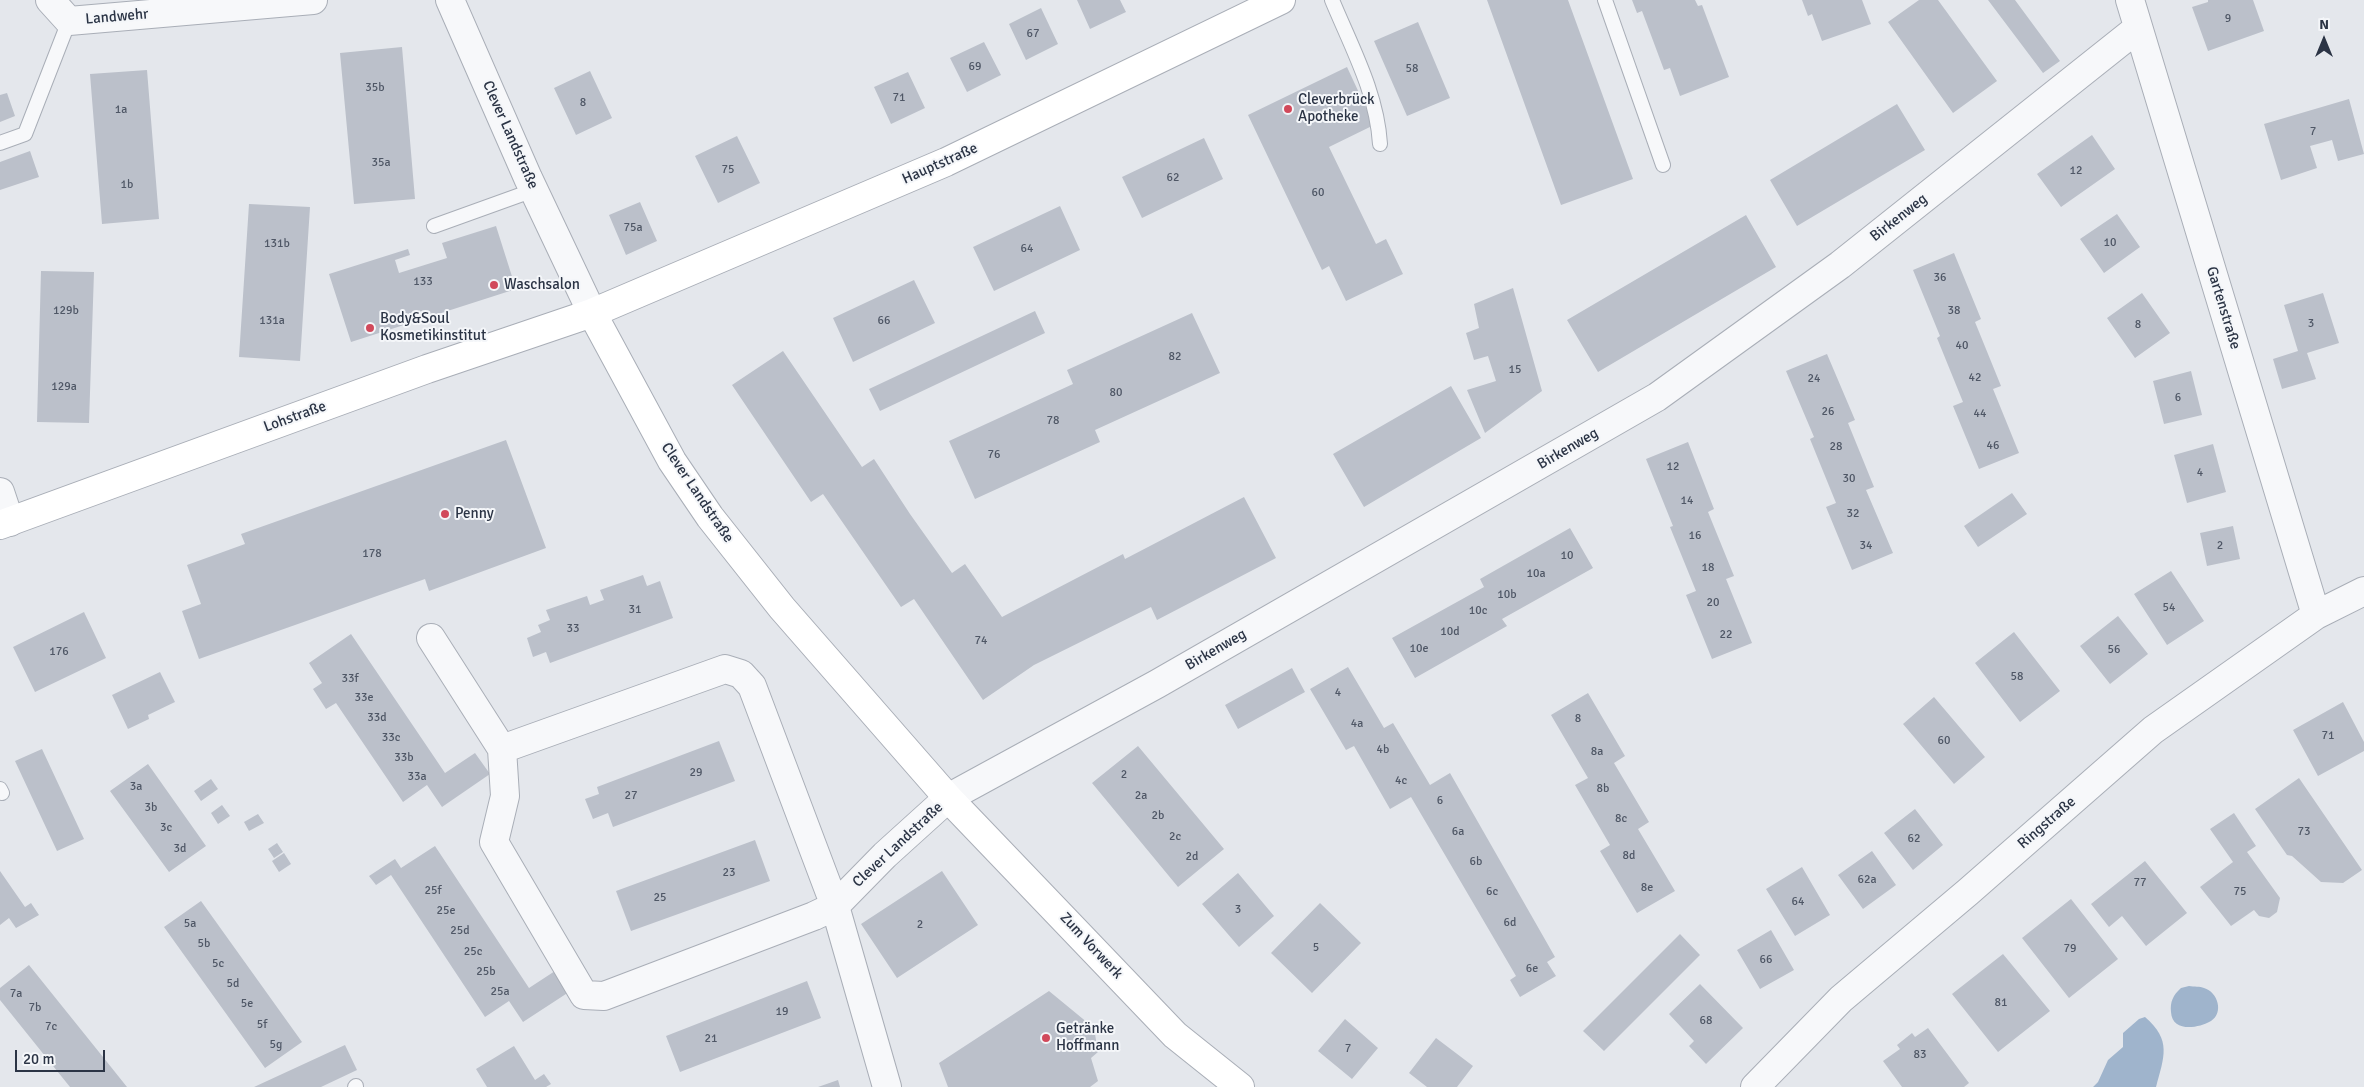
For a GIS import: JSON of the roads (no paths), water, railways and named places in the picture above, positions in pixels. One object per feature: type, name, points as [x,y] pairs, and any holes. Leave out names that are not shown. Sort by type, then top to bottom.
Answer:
[{"type":"main road","name":"Hauptstraße","points":[[592,313],[946,162],[1281,0]]},
{"type":"main road","name":"Lohstraße","points":[[5,524],[427,369],[592,313]]},
{"type":"main road","name":"Clever Landstraße","points":[[592,313],[672,461],[710,517],[782,608],[948,798]]},
{"type":"main road","name":"Zum Vorwerk","points":[[948,798],[1175,1035],[1240,1087]]},
{"type":"street","name":"Landwehr","points":[[50,0],[70,20],[313,0]]},
{"type":"street","name":"Clever Landstraße","points":[[450,0],[534,190],[592,313]]},
{"type":"street","name":"Gartenstraße","points":[[2130,0],[2316,615]]},
{"type":"street","name":"Birkenweg","points":[[948,798],[1157,684],[1657,398],[1840,265],[2138,28]]},
{"type":"street","points":[[0,492],[5,524]]},
{"type":"street","name":"Ringstraße","points":[[1755,1087],[1841,999],[1968,892],[2153,730],[2316,615],[2364,590]]},
{"type":"street","name":"Clever Landstraße","points":[[431,638],[502,749],[505,796],[494,842],[584,995],[604,996],[814,916],[835,906],[885,855],[948,798]]},
{"type":"street","points":[[502,749],[725,669],[741,674],[752,686],[835,906],[887,1087]]},
{"type":"lane","points":[[1332,0],[1370,90],[1379,121],[1380,144]]},
{"type":"lane","points":[[1605,0],[1663,165]]},
{"type":"lane","points":[[0,143],[25,134],[70,20]]},
{"type":"lane","points":[[434,226],[534,190]]},
{"type":"water","points":[[2189,986],[2209,990],[2216,998],[2218,1003],[2217,1013],[2211,1021],[2199,1026],[2186,1027],[2180,1026],[2172,1018],[2171,1005],[2174,996],[2181,988]]},
{"type":"water","points":[[2145,1017],[2154,1025],[2159,1033],[2164,1049],[2156,1087],[2093,1087],[2098,1082],[2108,1060],[2123,1047],[2123,1033],[2139,1019]]},
{"type":"place","name":"Cleverbrück Apotheke","points":[[1288,109]]},
{"type":"place","name":"Waschsalon","points":[[494,285]]},
{"type":"place","name":"Body&Soul Kosmetikinstitut","points":[[370,328]]},
{"type":"place","name":"Penny","points":[[445,514]]},
{"type":"place","name":"Getränke Hoffmann","points":[[1046,1038]]}]
